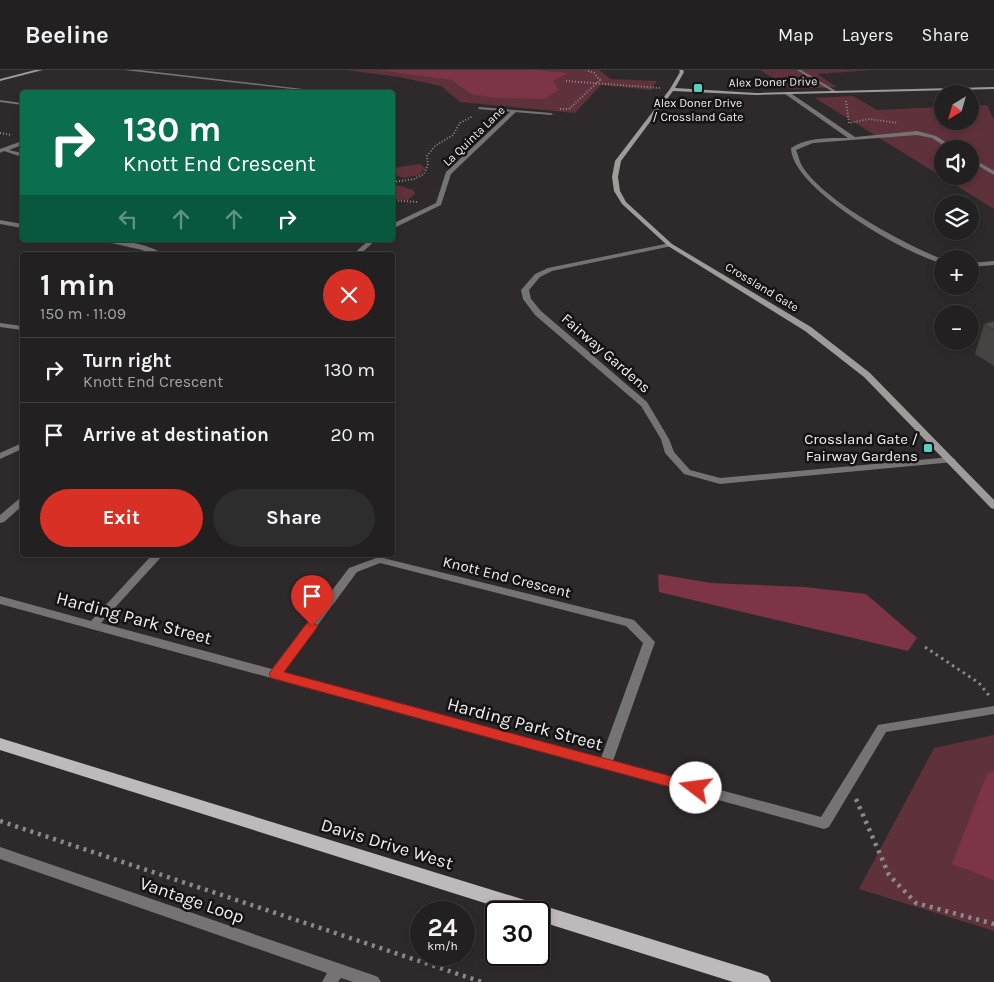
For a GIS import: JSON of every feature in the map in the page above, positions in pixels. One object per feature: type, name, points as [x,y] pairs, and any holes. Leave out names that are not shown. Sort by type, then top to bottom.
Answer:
[{"type":"main road","name":"Davis Drive West","points":[[0,744],[762,982]]},
{"type":"street","points":[[0,80],[41,70]]},
{"type":"street","points":[[126,70],[310,90]]},
{"type":"street","name":"Crossland Gate","points":[[681,70],[682,72],[672,89],[618,161],[615,177],[617,191],[624,203],[670,245],[808,329],[867,375],[994,506]]},
{"type":"street","name":"Alex Doner Drive","points":[[672,89],[738,93],[787,93],[994,88]]},
{"type":"street","points":[[787,93],[854,139]]},
{"type":"street","points":[[0,101],[20,104]]},
{"type":"street","name":"La Quinta Lane","points":[[395,226],[439,204],[448,173],[514,111]]},
{"type":"street","points":[[934,258],[877,230],[838,204],[811,179],[801,167],[792,151],[795,146],[804,143],[917,133],[939,140]]},
{"type":"street","points":[[3,151],[20,145]]},
{"type":"street","points":[[3,151],[20,155]]},
{"type":"street","points":[[979,164],[994,172]]},
{"type":"street","points":[[0,222],[20,226]]},
{"type":"street","points":[[112,242],[144,248],[154,252]]},
{"type":"street","points":[[358,252],[370,242]]},
{"type":"street","name":"Fairway Gardens","points":[[670,245],[555,268],[535,276],[525,290],[527,299],[538,313],[644,404],[665,439],[670,453],[687,472],[720,481],[951,460]]},
{"type":"street","points":[[979,264],[994,263]]},
{"type":"street","points":[[0,325],[20,328]]},
{"type":"street","points":[[0,456],[20,447]]},
{"type":"street","points":[[0,520],[20,503]]},
{"type":"street","points":[[92,624],[156,557]]},
{"type":"street","name":"Knott End Crescent","points":[[275,674],[353,570],[379,560],[630,623],[649,642],[606,764]]},
{"type":"street","name":"Harding Park Street","points":[[0,600],[824,823],[882,728],[994,710]]},
{"type":"street","name":"Vantage Loop","points":[[0,853],[333,976],[372,982]]},
{"type":"lane","points":[[799,70],[834,91]]},
{"type":"lane","points":[[479,108],[551,114]]},
{"type":"path","points":[[556,109],[569,109],[600,80],[594,73],[586,70]]},
{"type":"path","points":[[566,81],[672,89]]},
{"type":"path","points":[[846,99],[848,110],[846,118],[849,123],[868,119],[883,120],[903,125]]},
{"type":"path","points":[[395,182],[419,178],[426,173],[429,168],[427,156],[435,146],[453,135],[460,123],[474,116],[479,108]]},
{"type":"path","points":[[925,647],[979,683],[994,701]]},
{"type":"path","points":[[849,782],[889,875],[916,903],[994,924]]},
{"type":"path","points":[[0,821],[482,982]]},
{"type":"shaded area","points":[[345,70],[599,70],[611,79],[657,81],[651,90],[601,85],[575,113],[460,102],[441,86],[399,77]]},
{"type":"shaded area","points":[[378,70],[533,70],[568,73],[553,81],[559,90],[544,99],[497,98],[471,94],[452,80]]},
{"type":"shaded area","points":[[760,70],[872,70],[817,74],[837,87],[790,89]]},
{"type":"shaded area","points":[[853,96],[877,110],[934,107],[934,130],[979,130],[979,105],[987,105],[994,120],[994,209],[979,200],[979,195],[971,195],[955,185],[979,185],[979,140],[934,140],[934,172],[815,98]]},
{"type":"shaded area","points":[[420,164],[425,168],[419,175],[403,178],[395,175],[395,168]]},
{"type":"shaded area","points":[[395,185],[413,190],[415,194],[408,200],[395,199]]},
{"type":"shaded area","points":[[658,574],[711,583],[805,587],[866,594],[917,638],[908,651],[659,592]]},
{"type":"shaded area","points":[[994,735],[994,931],[859,889],[934,748]]},
{"type":"shaded area","points":[[994,772],[994,880],[952,864],[987,774]]},
{"type":"building","points":[[994,321],[994,330],[984,324]]},
{"type":"place","name":"Alex Doner Drive / Crossland Gate","points":[[698,88]]},
{"type":"place","name":"Crossland Gate / Fairway Gardens","points":[[928,448]]},
{"type":"route","points":[[312,626],[275,674],[696,788]]}]
